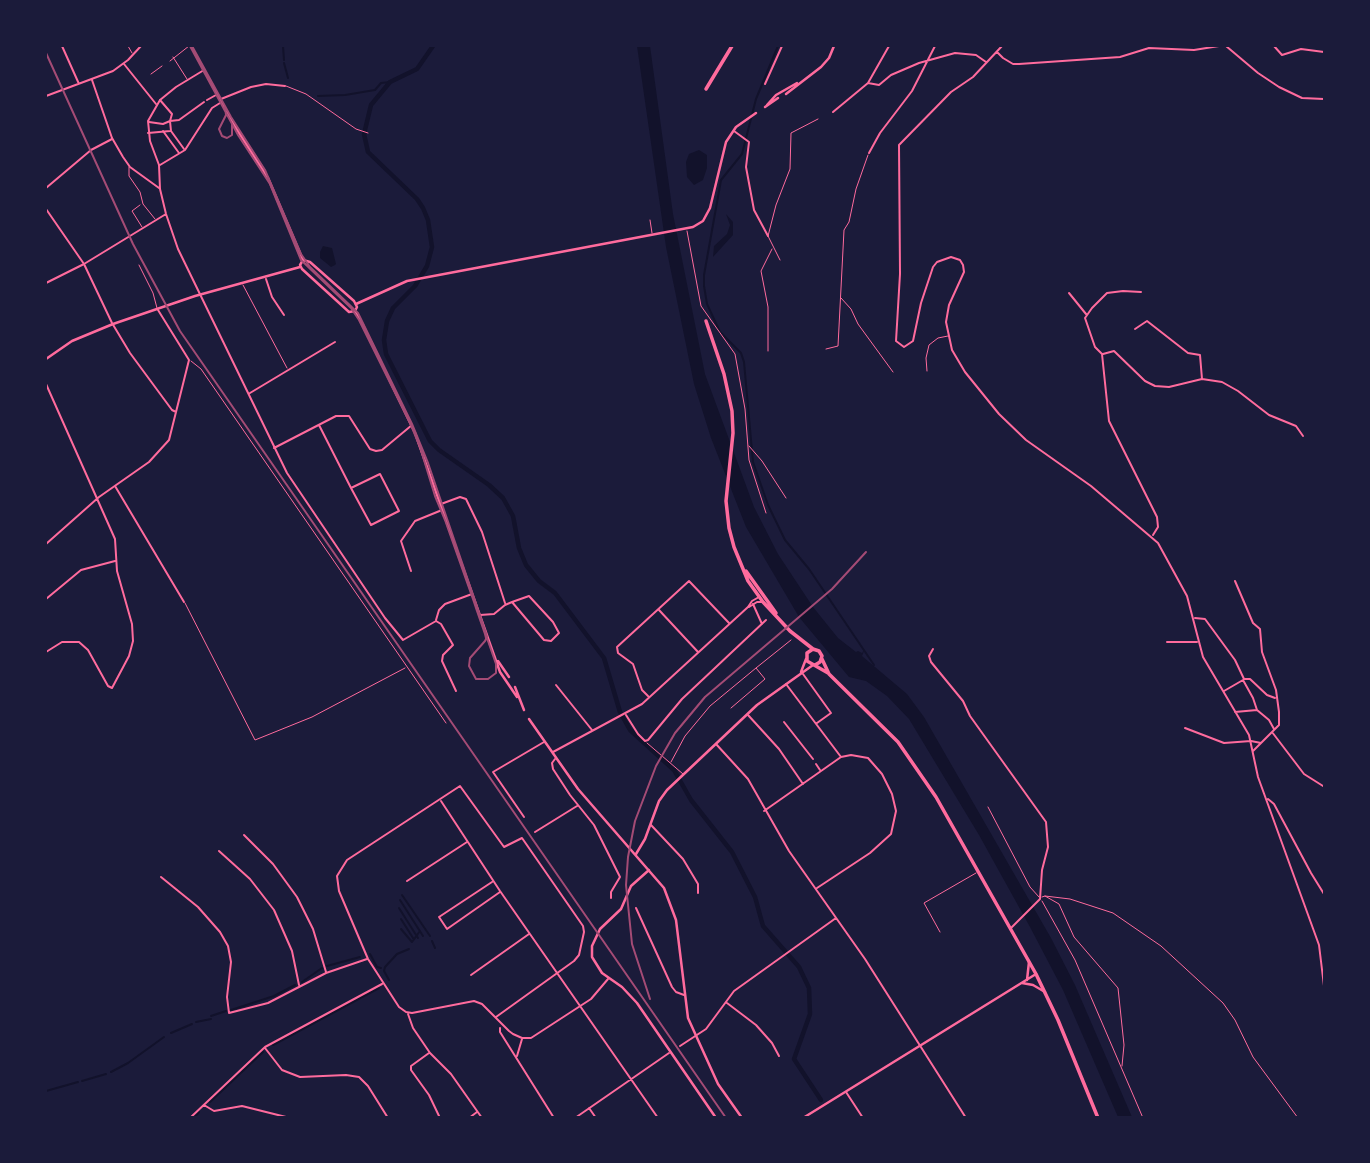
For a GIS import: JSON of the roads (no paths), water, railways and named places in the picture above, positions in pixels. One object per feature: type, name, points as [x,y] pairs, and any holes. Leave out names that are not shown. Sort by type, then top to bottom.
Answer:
[{"type":"main road","points":[[46,359],[72,341],[113,324],[300,267],[303,260],[268,178],[190,46]]},
{"type":"main road","points":[[706,89],[732,46]]},
{"type":"main road","points":[[786,93],[829,58],[834,46]]},
{"type":"main road","points":[[778,98],[766,106],[776,95],[800,82]]},
{"type":"main road","points":[[356,304],[417,279],[685,229],[700,223],[707,215],[723,148],[733,131],[755,114]]},
{"type":"main road","points":[[303,260],[310,262],[356,304]]},
{"type":"main road","points":[[300,267],[349,312],[355,311]]},
{"type":"main road","points":[[356,304],[355,311],[412,425],[500,672],[514,688],[524,710]]},
{"type":"main road","points":[[706,321],[726,382],[733,421],[726,511],[730,532],[748,581],[764,600]]},
{"type":"main road","points":[[742,567],[764,600],[799,640],[820,651],[829,674]]},
{"type":"main road","points":[[799,640],[806,657],[829,674],[889,732],[912,760],[936,797],[1036,974],[1098,1118]]},
{"type":"main road","points":[[801,672],[806,657],[813,649]]},
{"type":"main road","points":[[635,854],[641,847],[661,797],[748,714],[822,659]]},
{"type":"main road","points":[[498,662],[509,677]]},
{"type":"main road","points":[[529,719],[589,802],[664,888],[675,913],[688,1018],[718,1084],[742,1118]]},
{"type":"main road","points":[[649,870],[631,886],[619,912],[595,937],[592,957],[608,979],[631,996],[716,1118]]},
{"type":"main road","points":[[1027,980],[1029,962]]},
{"type":"main road","points":[[803,1118],[1036,974]]},
{"type":"main road","points":[[1022,983],[1033,985],[1045,992]]},
{"type":"street","points":[[62,46],[79,85]]},
{"type":"street","points":[[46,96],[92,80],[124,63],[141,46]]},
{"type":"street","points":[[765,84],[782,46]]},
{"type":"street","points":[[833,112],[868,83],[889,46]]},
{"type":"street","points":[[869,153],[880,133],[912,91],[935,46]]},
{"type":"street","points":[[993,46],[1003,58],[1019,64],[1120,57],[1149,48],[1186,50],[1219,46]]},
{"type":"street","points":[[1002,46],[972,77],[951,92],[899,145],[900,274],[895,331],[898,345],[907,346],[913,341],[921,303],[933,267],[937,262],[951,257],[962,263],[964,272],[948,309],[948,336],[952,350],[965,372],[1012,427],[1152,536],[1174,568],[1187,596],[1203,657],[1251,741],[1258,777],[1319,945],[1325,986]]},
{"type":"street","points":[[1226,46],[1279,87],[1302,98],[1325,99]]},
{"type":"street","points":[[1249,46],[1267,46]]},
{"type":"street","points":[[1274,46],[1282,55],[1301,49],[1325,52]]},
{"type":"street","points":[[868,83],[879,85],[891,75],[929,60],[963,53],[976,55],[986,62]]},
{"type":"street","points":[[124,63],[156,104]]},
{"type":"street","points":[[205,69],[156,104],[148,121],[148,134],[159,165],[160,189],[178,249],[274,448],[327,534],[403,640],[436,621],[439,610],[451,601],[472,594]]},
{"type":"street","points":[[92,80],[113,138],[130,167],[160,189]]},
{"type":"street","points":[[159,165],[185,150],[212,108],[221,101],[251,87],[265,84],[285,86]]},
{"type":"street","points":[[148,121],[163,124],[179,120],[217,94]]},
{"type":"street","points":[[160,100],[172,114],[171,131],[185,150]]},
{"type":"street","points":[[163,131],[179,154]]},
{"type":"street","points":[[148,134],[171,131]]},
{"type":"street","points":[[733,131],[749,142],[746,167],[754,210],[768,236]]},
{"type":"street","points":[[46,188],[91,150],[113,138]]},
{"type":"street","points":[[46,209],[84,264],[130,353],[172,410],[177,412]]},
{"type":"street","points":[[46,283],[84,264],[166,214]]},
{"type":"street","points":[[266,278],[272,297],[284,316]]},
{"type":"street","points":[[1086,315],[1107,293],[1142,292]]},
{"type":"street","points":[[1069,293],[1086,315],[1086,325],[1095,347],[1102,354],[1109,421],[1157,517],[1158,527],[1152,536]]},
{"type":"street","points":[[46,544],[97,498],[149,462],[163,448],[173,430],[189,360],[157,309]]},
{"type":"street","points":[[1135,329],[1147,321],[1188,353],[1200,355],[1202,379]]},
{"type":"street","points":[[249,393],[335,342]]},
{"type":"street","points":[[1102,354],[1114,351],[1155,386],[1169,387],[1202,379],[1230,386],[1264,412],[1296,426],[1303,436]]},
{"type":"street","points":[[46,384],[115,539],[117,571],[132,624],[129,656],[114,688],[108,687],[88,650],[79,642],[62,642],[46,652]]},
{"type":"street","points":[[274,448],[337,416],[349,416],[370,449],[376,451],[382,450],[412,425]]},
{"type":"street","points":[[319,424],[351,488],[371,526],[399,511],[380,474],[351,488]]},
{"type":"street","points":[[114,485],[184,602]]},
{"type":"street","points":[[440,504],[460,497],[466,499],[486,542],[505,605]]},
{"type":"street","points":[[411,571],[401,545],[404,536],[415,521],[443,509]]},
{"type":"street","points":[[46,599],[82,570],[116,560]]},
{"type":"street","points":[[649,697],[642,690],[631,662],[620,655],[617,649],[658,610],[690,581],[730,623]]},
{"type":"street","points":[[1236,581],[1253,623],[1261,629],[1262,652],[1276,690],[1280,722],[1253,751]]},
{"type":"street","points":[[480,615],[494,614],[505,605],[512,602],[532,596],[559,629],[559,633],[551,641],[544,639],[512,602]]},
{"type":"street","points":[[748,607],[759,597]]},
{"type":"street","points":[[552,753],[620,717],[649,697],[748,607],[764,600]]},
{"type":"street","points":[[753,604],[762,625]]},
{"type":"street","points":[[658,610],[698,652]]},
{"type":"street","points":[[1194,618],[1205,619],[1235,660],[1257,710],[1269,720],[1299,768],[1323,786]]},
{"type":"street","points":[[625,714],[645,741],[692,690],[766,620]]},
{"type":"street","points":[[436,621],[453,645],[444,653],[442,661],[456,691]]},
{"type":"street","points":[[1167,642],[1198,642]]},
{"type":"street","points":[[933,649],[929,656],[931,662],[963,701],[970,716],[1046,822],[1048,847],[1039,900],[1009,930]]},
{"type":"street","points":[[801,672],[831,713],[816,723]]},
{"type":"street","points":[[1223,692],[1243,680],[1250,679],[1267,695],[1276,698]]},
{"type":"street","points":[[785,684],[841,757]]},
{"type":"street","points":[[556,685],[593,731]]},
{"type":"street","points":[[1234,712],[1257,710]]},
{"type":"street","points":[[748,714],[779,749],[803,784]]},
{"type":"street","points":[[784,722],[813,759]]},
{"type":"street","points":[[1185,727],[1223,743],[1261,743]]},
{"type":"street","points":[[524,817],[493,772],[544,742]]},
{"type":"street","points":[[716,744],[744,774],[789,851],[837,918],[965,1118]]},
{"type":"street","points":[[764,811],[841,757],[861,756],[874,763],[892,794],[896,811],[891,834],[885,841],[816,888]]},
{"type":"street","points":[[556,758],[552,763],[553,769],[599,833],[620,877],[611,892],[611,898]]},
{"type":"street","points":[[816,764],[821,771]]},
{"type":"street","points":[[496,1017],[579,955],[583,926],[522,838],[504,847],[460,786],[347,860],[339,872],[339,891],[368,959],[399,1007],[408,1013],[474,1001],[482,1004],[509,1031],[522,1038],[536,1036],[581,1006],[597,993],[608,979]]},
{"type":"street","points":[[1266,797],[1274,804],[1325,894]]},
{"type":"street","points":[[440,799],[500,891],[658,1118]]},
{"type":"street","points":[[535,832],[578,805]]},
{"type":"street","points":[[651,824],[684,859],[698,884],[698,893]]},
{"type":"street","points":[[244,835],[273,864],[298,897],[313,929],[326,973]]},
{"type":"street","points":[[407,881],[468,842]]},
{"type":"street","points":[[219,851],[250,879],[274,910],[292,951],[300,986]]},
{"type":"street","points":[[161,877],[191,901],[220,932],[228,946],[231,962],[227,997],[229,1013],[268,1003],[326,973],[368,959]]},
{"type":"street","points":[[494,881],[439,917],[447,929],[500,891]]},
{"type":"street","points":[[636,908],[672,987],[684,995]]},
{"type":"street","points":[[680,1046],[706,1029],[742,985],[837,918]]},
{"type":"street","points":[[471,975],[530,934]]},
{"type":"street","points":[[190,1118],[265,1047],[383,983]]},
{"type":"street","points":[[726,1002],[760,1029],[779,1056]]},
{"type":"street","points":[[408,1013],[409,1022],[430,1053],[451,1074],[482,1118]]},
{"type":"street","points":[[500,1028],[554,1118]]},
{"type":"street","points":[[517,1056],[522,1038]]},
{"type":"street","points":[[265,1047],[282,1070],[300,1077],[359,1077],[368,1086],[388,1118]]},
{"type":"street","points":[[575,1118],[670,1052]]},
{"type":"street","points":[[430,1053],[411,1066],[411,1070],[429,1095],[440,1118]]},
{"type":"street","points":[[846,1091],[863,1118]]},
{"type":"street","points":[[203,1104],[214,1111],[242,1106],[254,1107],[290,1118]]},
{"type":"street","points":[[588,1107],[596,1118]]},
{"type":"street","points":[[469,1118],[478,1112]]},
{"type":"lane","points":[[128,46],[133,55]]},
{"type":"lane","points":[[170,61],[190,46]]},
{"type":"lane","points":[[173,57],[188,80]]},
{"type":"lane","points":[[151,75],[162,66]]},
{"type":"lane","points":[[140,84],[144,80]]},
{"type":"lane","points":[[285,86],[306,94],[368,133]]},
{"type":"lane","points":[[780,260],[768,236],[790,169],[791,133],[818,119]]},
{"type":"lane","points":[[826,349],[838,345],[844,230],[849,222],[856,188],[869,153]]},
{"type":"lane","points":[[130,167],[129,176],[140,192],[143,204],[155,219]]},
{"type":"lane","points":[[142,227],[132,211],[143,204]]},
{"type":"lane","points":[[650,220],[653,235]]},
{"type":"lane","points":[[685,229],[701,306],[735,354],[745,408],[749,460],[766,513]]},
{"type":"lane","points":[[768,351],[768,307],[761,271],[773,247]]},
{"type":"lane","points":[[303,260],[355,311]]},
{"type":"lane","points":[[139,265],[153,293],[157,309]]},
{"type":"lane","points":[[242,284],[288,370]]},
{"type":"lane","points":[[839,296],[851,309],[858,324],[893,372]]},
{"type":"lane","points":[[927,371],[929,345],[948,336]]},
{"type":"lane","points":[[189,360],[201,369],[446,723]]},
{"type":"lane","points":[[748,446],[786,498]]},
{"type":"lane","points":[[184,602],[255,740],[312,717],[407,667]]},
{"type":"lane","points":[[671,762],[685,736],[709,706],[791,640]]},
{"type":"lane","points":[[731,708],[765,679],[756,668]]},
{"type":"lane","points":[[645,741],[683,775]]},
{"type":"lane","points":[[988,807],[1030,887],[1075,960],[1143,1118]]},
{"type":"lane","points":[[940,932],[924,903],[978,872]]},
{"type":"lane","points":[[1039,900],[1045,896],[1069,899],[1113,913],[1161,946],[1223,1003],[1235,1020],[1253,1057],[1298,1118]]},
{"type":"lane","points":[[1045,896],[1061,907],[1074,937],[1118,988],[1124,1045],[1122,1068]]},
{"type":"waterway","points":[[283,46],[284,60]]},
{"type":"waterway","points":[[433,46],[417,69],[390,82],[371,105],[364,134],[368,152],[423,208],[428,220],[432,247],[427,266],[415,286],[393,308],[387,321],[384,340],[386,354],[430,441],[503,498],[513,516],[519,548],[526,565],[539,581],[555,593],[604,658],[620,712],[630,730],[674,770],[691,800],[732,852],[755,897],[763,926],[799,967],[809,988],[810,1014],[794,1059],[821,1100]]},
{"type":"waterway","points":[[778,46],[756,99],[742,154],[721,180],[704,286],[707,304],[720,332],[741,353],[744,362],[753,462],[768,505],[785,540],[809,569],[874,665]]},
{"type":"waterway","points":[[284,63],[288,78]]},
{"type":"waterway","points":[[318,96],[375,90],[381,83],[390,82]]},
{"type":"waterway","points":[[402,895],[430,936]]},
{"type":"waterway","points":[[400,900],[423,936]]},
{"type":"waterway","points":[[399,908],[418,938]]},
{"type":"waterway","points":[[401,919],[413,938]]},
{"type":"waterway","points":[[401,929],[412,942],[420,931]]},
{"type":"waterway","points":[[432,941],[435,948]]},
{"type":"waterway","points":[[389,980],[384,971],[385,967],[397,954],[409,949]]},
{"type":"waterway","points":[[370,954],[377,967],[381,968]]},
{"type":"waterway","points":[[327,966],[360,957]]},
{"type":"waterway","points":[[302,982],[322,968]]},
{"type":"waterway","points":[[231,1010],[274,996],[295,985]]},
{"type":"waterway","points":[[273,1045],[379,988]]},
{"type":"waterway","points":[[211,1016],[226,1011]]},
{"type":"waterway","points":[[196,1022],[211,1019]]},
{"type":"waterway","points":[[171,1033],[192,1024]]},
{"type":"waterway","points":[[111,1072],[164,1037]]},
{"type":"waterway","points":[[210,1102],[263,1052]]},
{"type":"waterway","points":[[82,1081],[106,1074]]},
{"type":"waterway","points":[[46,1091],[78,1082]]},
{"type":"waterway","points":[[194,1118],[199,1112]]},
{"type":"tram line","points":[[190,46],[238,135],[270,184],[301,260],[351,308],[411,425],[435,496],[445,520],[486,638],[496,664],[496,673],[488,679],[476,679],[469,666],[470,658],[485,641],[486,638],[487,637],[428,463],[412,424],[358,313],[310,267],[301,254],[265,170],[231,117],[192,46]]},
{"type":"tram line","points":[[225,107],[226,115],[219,129],[222,136],[227,138],[232,135],[232,124]]},
{"type":"railway","points":[[46,53],[133,244],[180,331],[726,1118]]},
{"type":"railway","points":[[650,999],[632,944],[626,885],[635,821],[656,766],[675,733],[705,697],[832,589],[866,552]]}]
